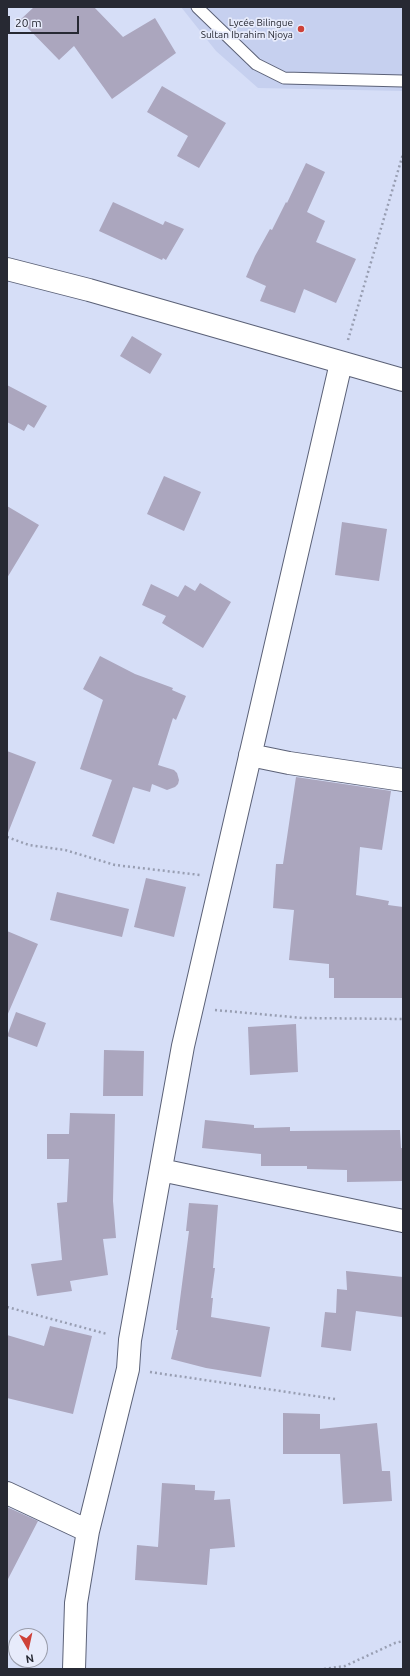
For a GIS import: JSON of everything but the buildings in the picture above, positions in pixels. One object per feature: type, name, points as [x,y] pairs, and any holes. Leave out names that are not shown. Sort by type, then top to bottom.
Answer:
[{"type":"street","points":[[7,268],[403,380]]},
{"type":"street","points":[[74,1669],[76,1603],[88,1531],[128,1369],[130,1340],[183,1046],[341,363]]},
{"type":"street","points":[[250,755],[289,763],[403,780]]},
{"type":"street","points":[[161,1170],[403,1221]]},
{"type":"street","points":[[7,1493],[88,1531]]},
{"type":"lane","points":[[197,7],[256,64],[284,78],[403,81]]},
{"type":"path","points":[[341,363],[403,154]]},
{"type":"path","points":[[7,837],[29,845],[65,850],[115,865],[222,878]]},
{"type":"path","points":[[192,1007],[303,1018],[403,1019]]},
{"type":"path","points":[[7,1307],[130,1340]]},
{"type":"path","points":[[128,1369],[335,1399]]},
{"type":"path","points":[[324,1669],[345,1666],[394,1643],[403,1641]]},
{"type":"shaded area","name":"Lycée Bilingue Sultan Ibrahim Njoya","points":[[181,7],[403,7],[403,91],[258,88],[216,51]]},
{"type":"place","name":"Lycée Bilingue Sultan Ibrahim Njoya","points":[[301,29]]}]
